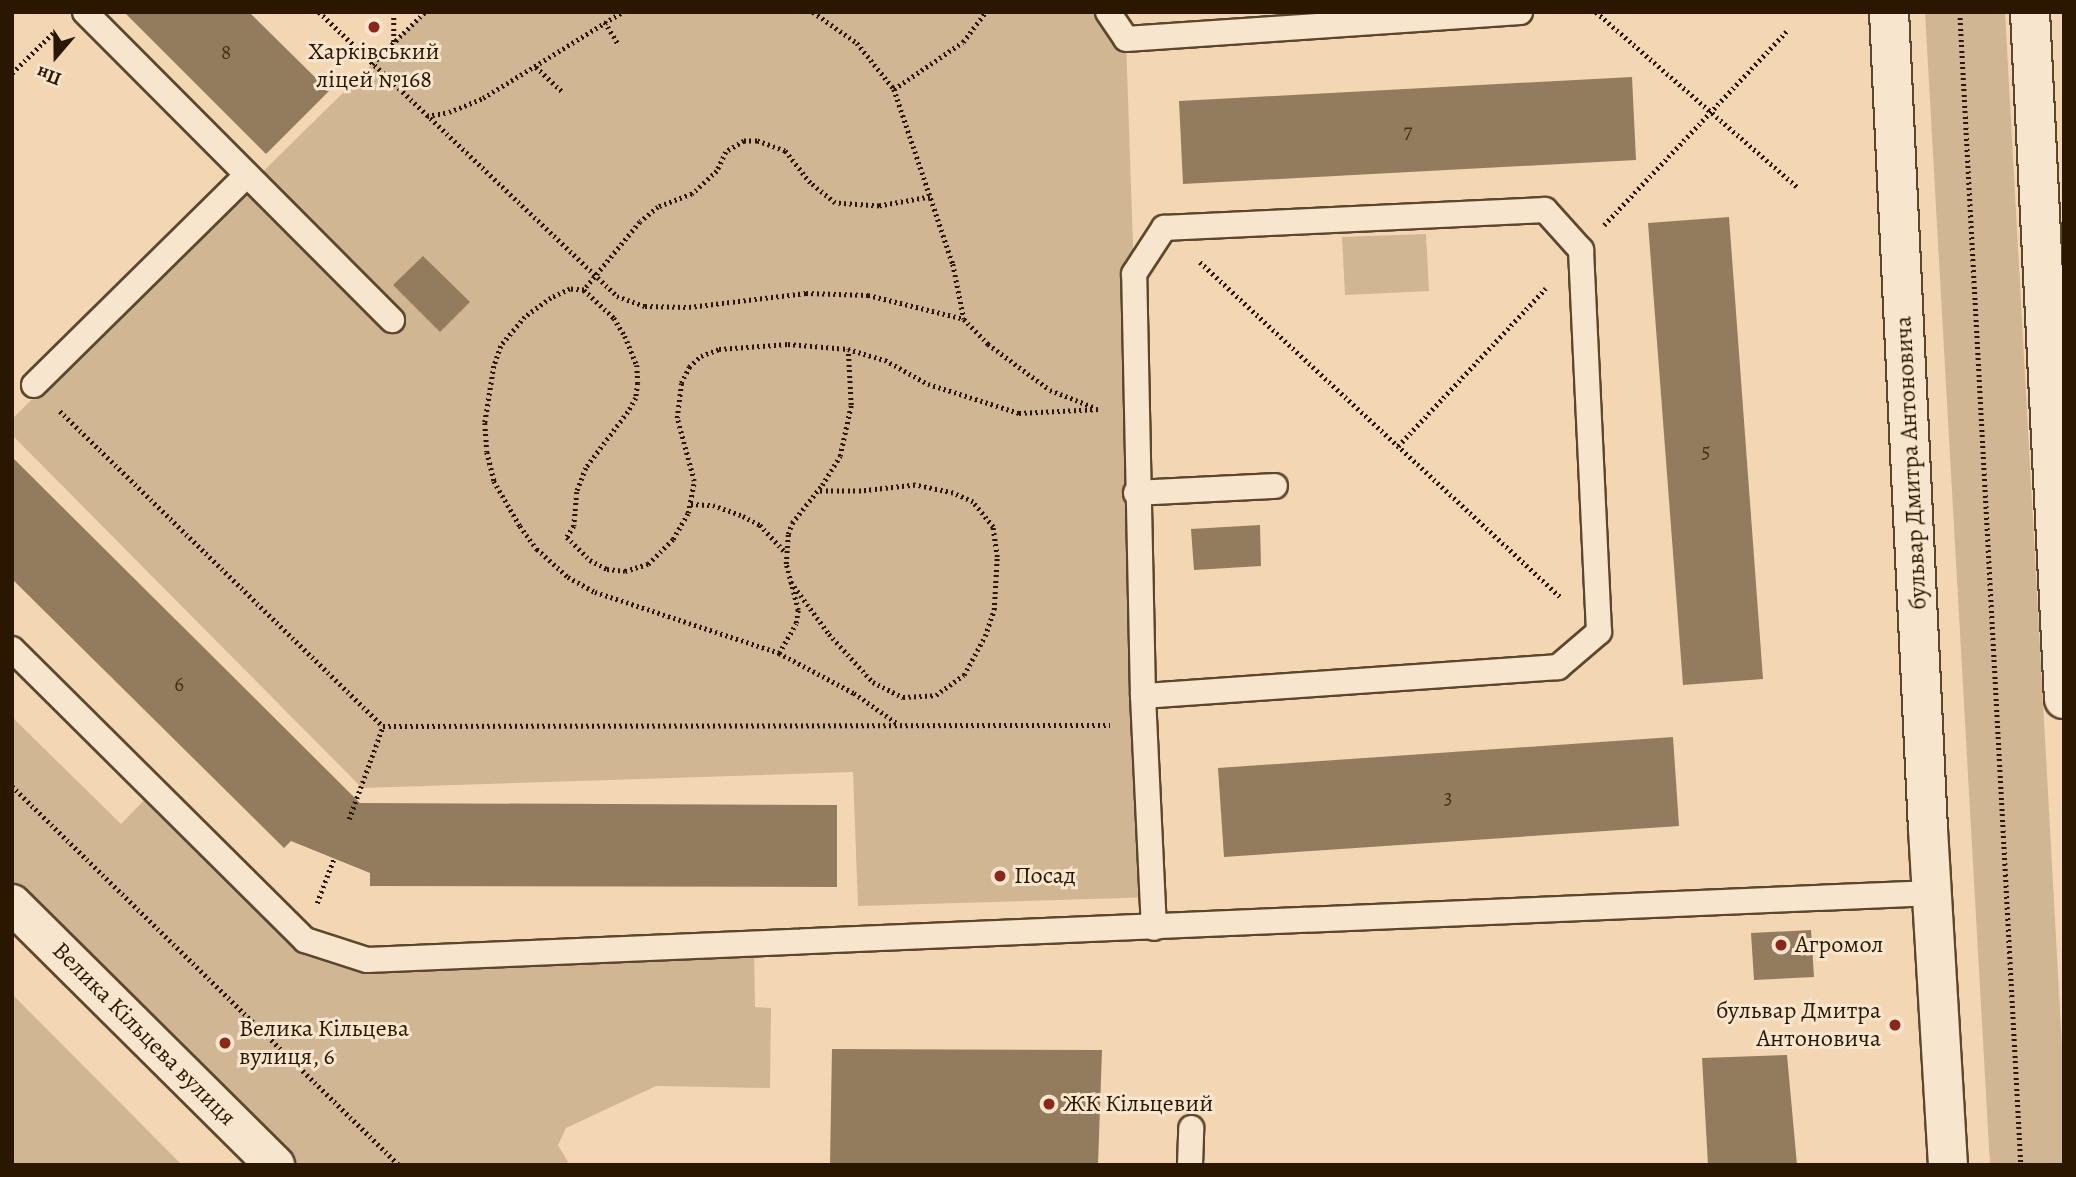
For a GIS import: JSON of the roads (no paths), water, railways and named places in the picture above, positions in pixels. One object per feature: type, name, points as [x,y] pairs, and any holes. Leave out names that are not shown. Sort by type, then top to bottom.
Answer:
[{"type":"street","name":"бульвар Дмитра Антоновича","points":[[1889,12],[1948,1165]]},
{"type":"street","points":[[2030,12],[2064,699]]},
{"type":"street","name":"Велика Кільцева вулиця","points":[[12,904],[275,1165]]},
{"type":"lane","points":[[85,12],[392,320]]},
{"type":"lane","points":[[1108,12],[1126,39],[1520,12]]},
{"type":"lane","points":[[34,385],[247,175]]},
{"type":"lane","points":[[1143,696],[1558,667],[1599,632],[1581,250],[1545,210],[1164,228],[1134,274],[1136,493],[1144,726],[1154,928]]},
{"type":"lane","points":[[1136,493],[1275,486]]},
{"type":"lane","points":[[12,649],[305,940],[367,960],[1934,893]]},
{"type":"lane","points":[[1190,1165],[1191,1129]]},
{"type":"place","name":"Харківський ліцей №168","points":[[374,27]]},
{"type":"place","name":"Посад","points":[[1000,876]]},
{"type":"place","name":"Агромол","points":[[1781,945]]},
{"type":"place","name":"бульвар Дмитра Антоновича","points":[[1895,1025]]},
{"type":"place","name":"Велика Кільцева вулиця, 6","points":[[225,1043]]},
{"type":"place","name":"ЖК Кільцевий","points":[[1049,1104]]}]
